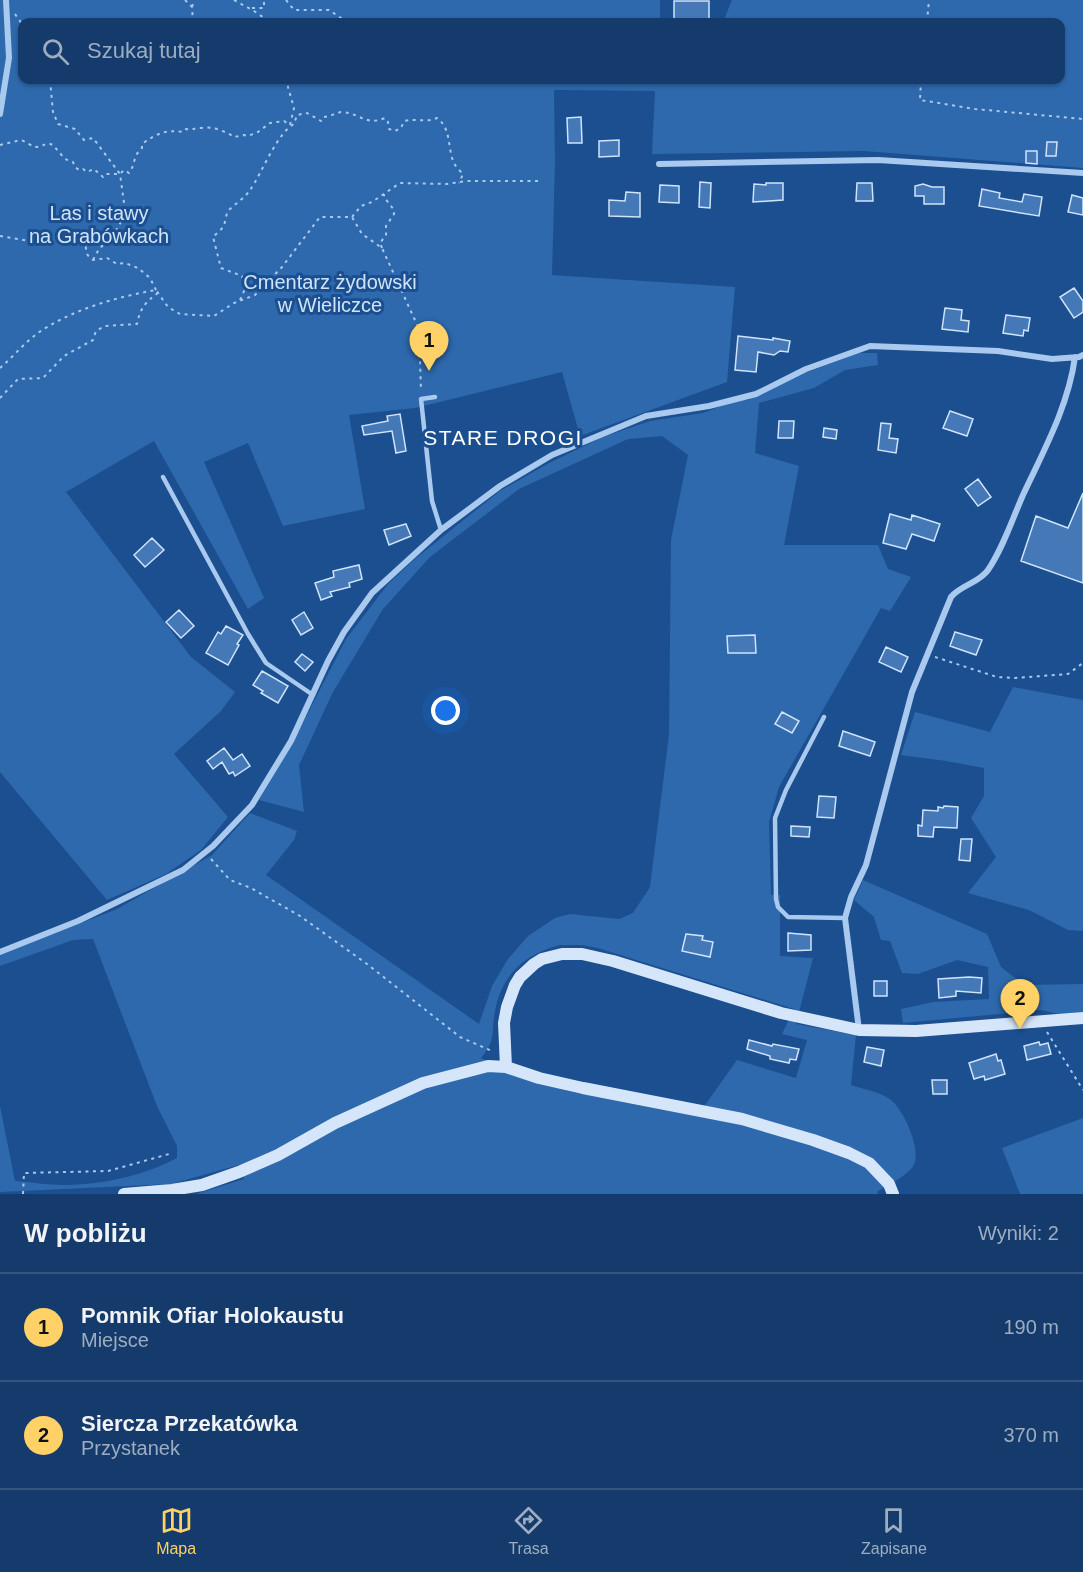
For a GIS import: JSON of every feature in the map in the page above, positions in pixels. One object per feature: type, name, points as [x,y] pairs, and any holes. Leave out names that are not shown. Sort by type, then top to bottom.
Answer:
[{"type":"street","points":[[0,114],[9,58],[6,0]]},
{"type":"street","points":[[659,164],[878,160],[1083,173]]},
{"type":"street","points":[[0,952],[78,921],[183,870],[206,852],[252,805],[291,741],[344,632],[372,593],[441,530],[500,486],[552,455],[646,416],[709,406],[756,394],[806,369],[870,346],[998,351],[1052,359],[1083,355]]},
{"type":"street","points":[[859,1030],[845,918],[851,897],[866,865],[912,692],[951,597],[957,589],[981,578],[988,570],[1007,533],[1053,434],[1067,394],[1075,357]]},
{"type":"street","points":[[506,1061],[504,1023],[515,985],[534,964],[542,959],[562,954],[582,954],[614,961],[781,1013],[859,1030],[916,1031],[1083,1018]]},
{"type":"street","points":[[124,1194],[202,1185],[278,1155],[335,1123],[423,1083],[506,1061],[539,1078],[742,1119],[813,1140],[869,1163],[889,1184],[893,1194]]},
{"type":"lane","points":[[435,397],[421,399],[432,501],[441,530]]},
{"type":"lane","points":[[163,477],[266,663],[313,694]]},
{"type":"lane","points":[[824,717],[786,790],[775,818],[776,899],[778,907],[788,917],[845,918]]},
{"type":"path","points":[[185,0],[192,8]]},
{"type":"path","points":[[193,18],[194,0]]},
{"type":"path","points":[[234,0],[264,18]]},
{"type":"path","points":[[250,8],[264,9],[264,3],[261,0]]},
{"type":"path","points":[[286,0],[294,10],[329,10],[341,18]]},
{"type":"path","points":[[927,18],[929,0]]},
{"type":"path","points":[[50,84],[53,112],[58,124],[75,129],[84,140],[93,138],[120,174],[125,210],[112,236],[99,249],[93,260]]},
{"type":"path","points":[[287,84],[294,108],[290,125]]},
{"type":"path","points":[[921,84],[920,100],[975,109],[1083,119]]},
{"type":"path","points":[[239,301],[245,289],[243,276],[221,268],[213,237],[222,229],[227,212],[250,192],[257,175],[273,152],[276,142],[290,125],[294,124],[297,115],[307,112],[321,121],[323,117],[339,112],[374,123],[385,118],[389,129],[394,131],[401,128],[404,121],[413,118],[429,122],[437,118],[443,123],[450,142],[453,161],[463,174],[459,183]]},
{"type":"path","points":[[0,145],[21,140],[33,147],[48,143],[53,145],[65,159],[73,162],[79,170],[83,169],[87,172],[94,169],[103,177],[105,174],[120,174],[124,170],[129,173],[142,144],[156,134],[172,130],[183,132],[186,129],[202,127],[220,130],[234,137],[248,136],[270,123],[284,121],[290,125]]},
{"type":"path","points":[[352,217],[361,206],[372,202],[400,183],[542,181]]},
{"type":"path","points":[[385,193],[384,197],[394,210],[394,214],[386,226],[386,235],[380,243],[419,329],[421,399]]},
{"type":"path","points":[[93,260],[107,258],[117,264],[125,263],[138,268],[150,278],[168,307],[180,314],[214,316],[239,301],[255,295],[282,267],[320,217],[352,217]]},
{"type":"path","points":[[352,217],[362,234],[382,248]]},
{"type":"path","points":[[0,236],[47,244],[63,235],[82,236],[85,240],[85,251],[93,260]]},
{"type":"path","points":[[0,368],[37,333],[73,314],[140,293],[157,292]]},
{"type":"path","points":[[0,398],[18,380],[43,378],[64,356],[93,340],[96,332],[105,326],[137,324],[139,311],[157,292]]},
{"type":"path","points":[[927,654],[997,677],[1068,674],[1083,663]]},
{"type":"path","points":[[206,852],[219,870],[230,880],[251,888],[300,916],[367,964],[460,1037],[506,1061]]},
{"type":"path","points":[[1044,1020],[1047,1034],[1083,1090]]},
{"type":"path","points":[[23,1194],[24,1173],[108,1171],[169,1154]]},
{"type":"green space","points":[[0,0],[660,0],[660,18],[18,18],[18,84],[1065,84],[1065,18],[725,18],[732,0],[1083,0],[1083,168],[864,151],[652,154],[655,91],[554,90],[552,275],[735,287],[727,382],[580,436],[562,372],[415,408],[349,415],[365,509],[283,526],[248,443],[204,462],[264,598],[248,609],[154,441],[66,492],[191,657],[235,692],[221,711],[174,754],[228,817],[201,850],[166,874],[107,900],[0,772]]},
{"type":"green space","points":[[859,353],[877,353],[878,365],[845,370],[814,388],[759,403],[755,453],[799,466],[784,545],[878,545],[888,569],[911,577],[890,611],[881,608],[779,787],[769,822],[771,895],[780,895],[780,956],[813,958],[796,1024],[856,1035],[851,1085],[882,1095],[896,1105],[907,1122],[914,1143],[916,1153],[912,1168],[877,1192],[878,1194],[196,1194],[244,1179],[239,1165],[171,1184],[0,1192],[0,1106],[15,1181],[63,1185],[122,1178],[150,1170],[177,1158],[177,1146],[157,1106],[93,939],[73,940],[0,966],[0,955],[117,909],[212,855],[250,813],[297,831],[294,840],[266,875],[479,1024],[492,986],[508,959],[528,936],[555,918],[570,914],[619,919],[633,913],[650,887],[669,735],[671,540],[688,455],[662,436],[628,439],[519,489],[430,557],[383,609],[333,692],[299,765],[304,812],[259,800],[291,746],[346,639],[388,584],[416,558],[500,491],[549,463],[603,437],[650,421],[703,413],[740,399],[748,400],[808,372]],"holes":[[[560,945],[582,945],[794,1009],[782,1034],[807,1040],[796,1078],[737,1060],[698,1115],[531,1081],[481,1058],[493,1036],[498,998],[509,976],[526,960],[547,949]]]},
{"type":"green space","points":[[1013,687],[1083,700],[1083,931],[1068,930],[1029,910],[968,893],[996,857],[971,818],[984,796],[984,768],[901,755],[915,712],[990,732]]},
{"type":"green space","points":[[863,880],[987,934],[1001,967],[1024,985],[1083,984],[1083,1012],[1059,1014],[1041,1010],[903,1023],[901,1009],[933,1002],[989,999],[988,967],[957,960],[918,974],[902,973],[890,941],[881,940],[874,917],[854,900]]},
{"type":"green space","points":[[1083,1118],[1083,1194],[1020,1194],[1002,1148]]},
{"type":"building","points":[[674,1],[709,1],[709,18],[674,18]]},
{"type":"building","points":[[581,117],[582,143],[568,143],[567,118]]},
{"type":"building","points":[[619,140],[619,156],[599,157],[599,141]]},
{"type":"building","points":[[1047,142],[1057,142],[1056,156],[1046,156]]},
{"type":"building","points":[[1026,151],[1037,151],[1037,164],[1026,163]]},
{"type":"building","points":[[700,182],[711,183],[710,208],[699,207]]},
{"type":"building","points":[[766,183],[783,183],[783,200],[753,202],[754,184],[766,185]]},
{"type":"building","points":[[857,183],[872,183],[873,201],[856,201]]},
{"type":"building","points":[[923,184],[944,187],[944,204],[924,204],[924,196],[915,196],[915,186]]},
{"type":"building","points":[[660,185],[679,186],[679,203],[659,202]]},
{"type":"building","points":[[982,189],[1000,193],[999,198],[1022,202],[1024,194],[1042,197],[1039,216],[979,206]]},
{"type":"building","points":[[626,192],[640,193],[640,217],[609,216],[609,200],[625,201]]},
{"type":"building","points":[[1072,195],[1083,198],[1083,215],[1068,212]]},
{"type":"building","points":[[1074,288],[1083,301],[1083,312],[1074,318],[1060,297]]},
{"type":"building","points":[[945,308],[962,310],[961,320],[969,321],[968,332],[942,329]]},
{"type":"building","points":[[1006,315],[1030,318],[1028,331],[1024,330],[1023,336],[1003,333]]},
{"type":"building","points":[[738,336],[790,341],[788,352],[780,351],[774,355],[758,352],[756,372],[735,370]]},
{"type":"building","points":[[950,411],[973,419],[967,436],[943,428]]},
{"type":"building","points":[[400,414],[406,451],[396,453],[392,431],[364,435],[362,426],[388,421],[387,416]]},
{"type":"building","points":[[779,421],[794,421],[793,438],[778,438]]},
{"type":"building","points":[[881,423],[891,424],[889,438],[898,439],[896,453],[878,450]]},
{"type":"building","points":[[824,428],[837,430],[836,439],[823,437]]},
{"type":"building","points":[[978,479],[991,497],[978,506],[965,489]]},
{"type":"building","points":[[1083,493],[1083,583],[1021,561],[1036,516],[1068,528]]},
{"type":"building","points":[[890,514],[911,520],[912,515],[940,524],[934,541],[912,534],[906,549],[883,543]]},
{"type":"building","points":[[406,524],[411,536],[389,545],[384,530]]},
{"type":"building","points":[[152,538],[164,550],[145,567],[134,555]]},
{"type":"building","points":[[359,565],[362,579],[349,583],[350,587],[330,592],[332,596],[321,600],[315,583],[334,577],[333,571]]},
{"type":"building","points":[[179,610],[194,626],[181,638],[166,622]]},
{"type":"building","points":[[304,612],[313,628],[301,635],[292,620]]},
{"type":"building","points":[[226,626],[243,635],[228,665],[206,653],[218,632],[221,634]]},
{"type":"building","points":[[955,632],[982,640],[976,655],[950,646]]},
{"type":"building","points":[[755,635],[756,653],[728,653],[727,636]]},
{"type":"building","points":[[886,647],[908,657],[901,672],[879,662]]},
{"type":"building","points":[[302,654],[313,662],[305,671],[295,662]]},
{"type":"building","points":[[262,671],[288,686],[278,703],[261,693],[263,691],[253,685]]},
{"type":"building","points":[[782,712],[799,721],[792,733],[775,724]]},
{"type":"building","points":[[843,731],[875,742],[870,756],[839,746]]},
{"type":"building","points":[[224,748],[233,760],[242,754],[250,766],[235,776],[233,772],[229,774],[222,762],[213,769],[207,761]]},
{"type":"building","points":[[819,796],[836,797],[834,818],[817,817]]},
{"type":"building","points":[[944,806],[958,807],[957,828],[934,827],[933,837],[918,836],[918,825],[922,826],[923,810],[938,811],[938,807],[943,808]]},
{"type":"building","points":[[791,826],[810,827],[809,837],[791,836]]},
{"type":"building","points":[[961,839],[972,839],[970,861],[959,860]]},
{"type":"building","points":[[788,933],[811,935],[811,950],[788,951]]},
{"type":"building","points":[[686,934],[703,936],[702,940],[713,942],[710,957],[682,951]]},
{"type":"building","points":[[982,978],[981,993],[956,991],[956,996],[939,998],[938,979]]},
{"type":"building","points":[[874,981],[887,981],[887,996],[874,996]]},
{"type":"building","points":[[749,1040],[772,1046],[773,1044],[799,1049],[796,1060],[790,1059],[789,1063],[770,1059],[770,1056],[747,1049]]},
{"type":"building","points":[[1039,1042],[1040,1045],[1048,1043],[1051,1054],[1027,1060],[1024,1046]]},
{"type":"building","points":[[867,1047],[884,1050],[881,1066],[864,1062]]},
{"type":"building","points":[[996,1054],[998,1061],[1001,1060],[1005,1074],[985,1080],[984,1076],[974,1079],[969,1063]]},
{"type":"building","points":[[932,1080],[947,1080],[947,1094],[933,1094]]},
{"type":"place","name":"Pomnik Ofiar Holokaustu","points":[[429,371]]},
{"type":"place","name":"Siercza Przekatówka","points":[[1020,1029]]},
{"type":"district","name":"STARE DROGI","points":[[503,437]]},
{"type":"park label","name":"Las i stawy na Grabówkach","points":[[99,224]]},
{"type":"park label","name":"Cmentarz żydowski w Wieliczce","points":[[330,294]]}]
